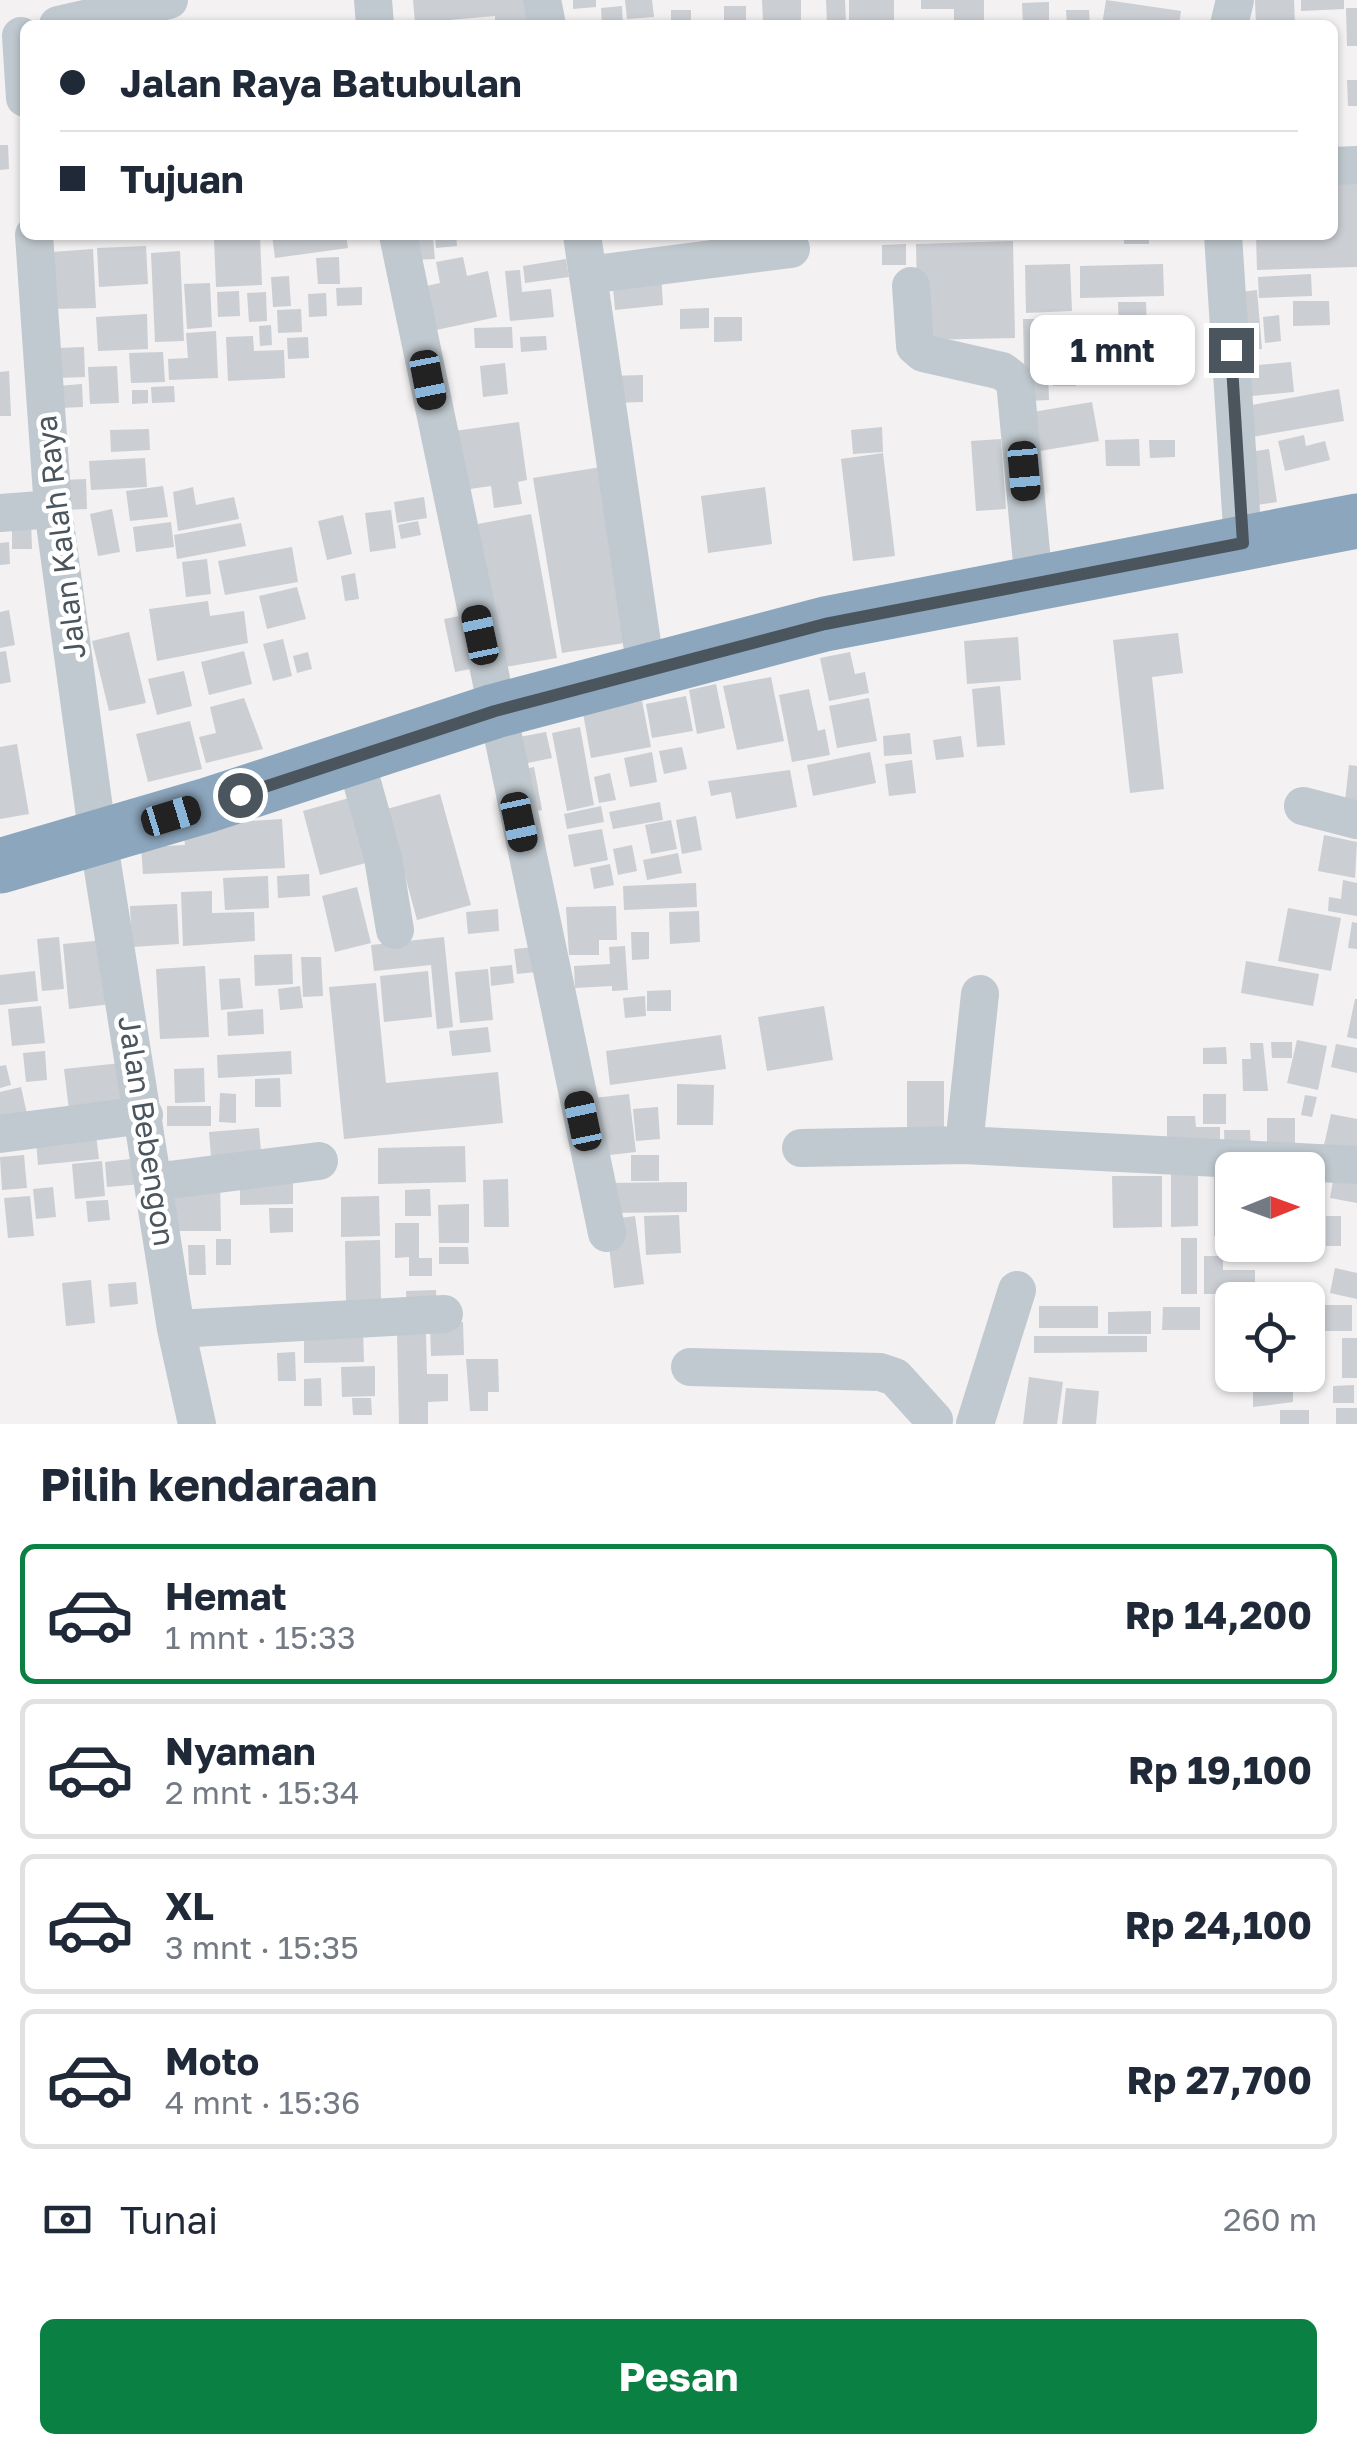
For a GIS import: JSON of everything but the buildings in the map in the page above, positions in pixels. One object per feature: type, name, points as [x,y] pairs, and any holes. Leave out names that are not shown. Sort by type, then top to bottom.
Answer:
[{"type":"highway","points":[[0,866],[495,711],[864,614],[1357,521]]},
{"type":"street","points":[[75,14],[169,0]]},
{"type":"street","points":[[15,36],[20,67]]},
{"type":"street","name":"Jalan Kalah Raya","points":[[34,240],[52,508],[98,838]]},
{"type":"street","points":[[399,240],[607,1232]]},
{"type":"street","points":[[583,240],[646,670]]},
{"type":"street","points":[[1223,240],[1243,543]]},
{"type":"street","points":[[588,275],[791,249]]},
{"type":"street","points":[[911,286],[914,346],[923,353],[1002,371],[1015,380],[1034,584]]},
{"type":"street","points":[[0,512],[52,508]]},
{"type":"street","points":[[355,757],[383,858],[395,930]]},
{"type":"street","points":[[1303,806],[1357,820]]},
{"type":"street","name":"Jalan Bebengon","points":[[98,838],[176,1330],[197,1424]]},
{"type":"street","points":[[964,1144],[980,994]]},
{"type":"street","points":[[0,1134],[144,1114]]},
{"type":"street","points":[[802,1148],[964,1144],[1357,1165]]},
{"type":"street","points":[[154,1182],[319,1161]]},
{"type":"street","points":[[975,1424],[1017,1290]]},
{"type":"street","points":[[176,1330],[444,1314]]},
{"type":"street","points":[[690,1367],[880,1372],[895,1377],[943,1423]]},
{"type":"route","points":[[240,795],[495,711],[864,614],[1243,543],[1231,350]]}]
